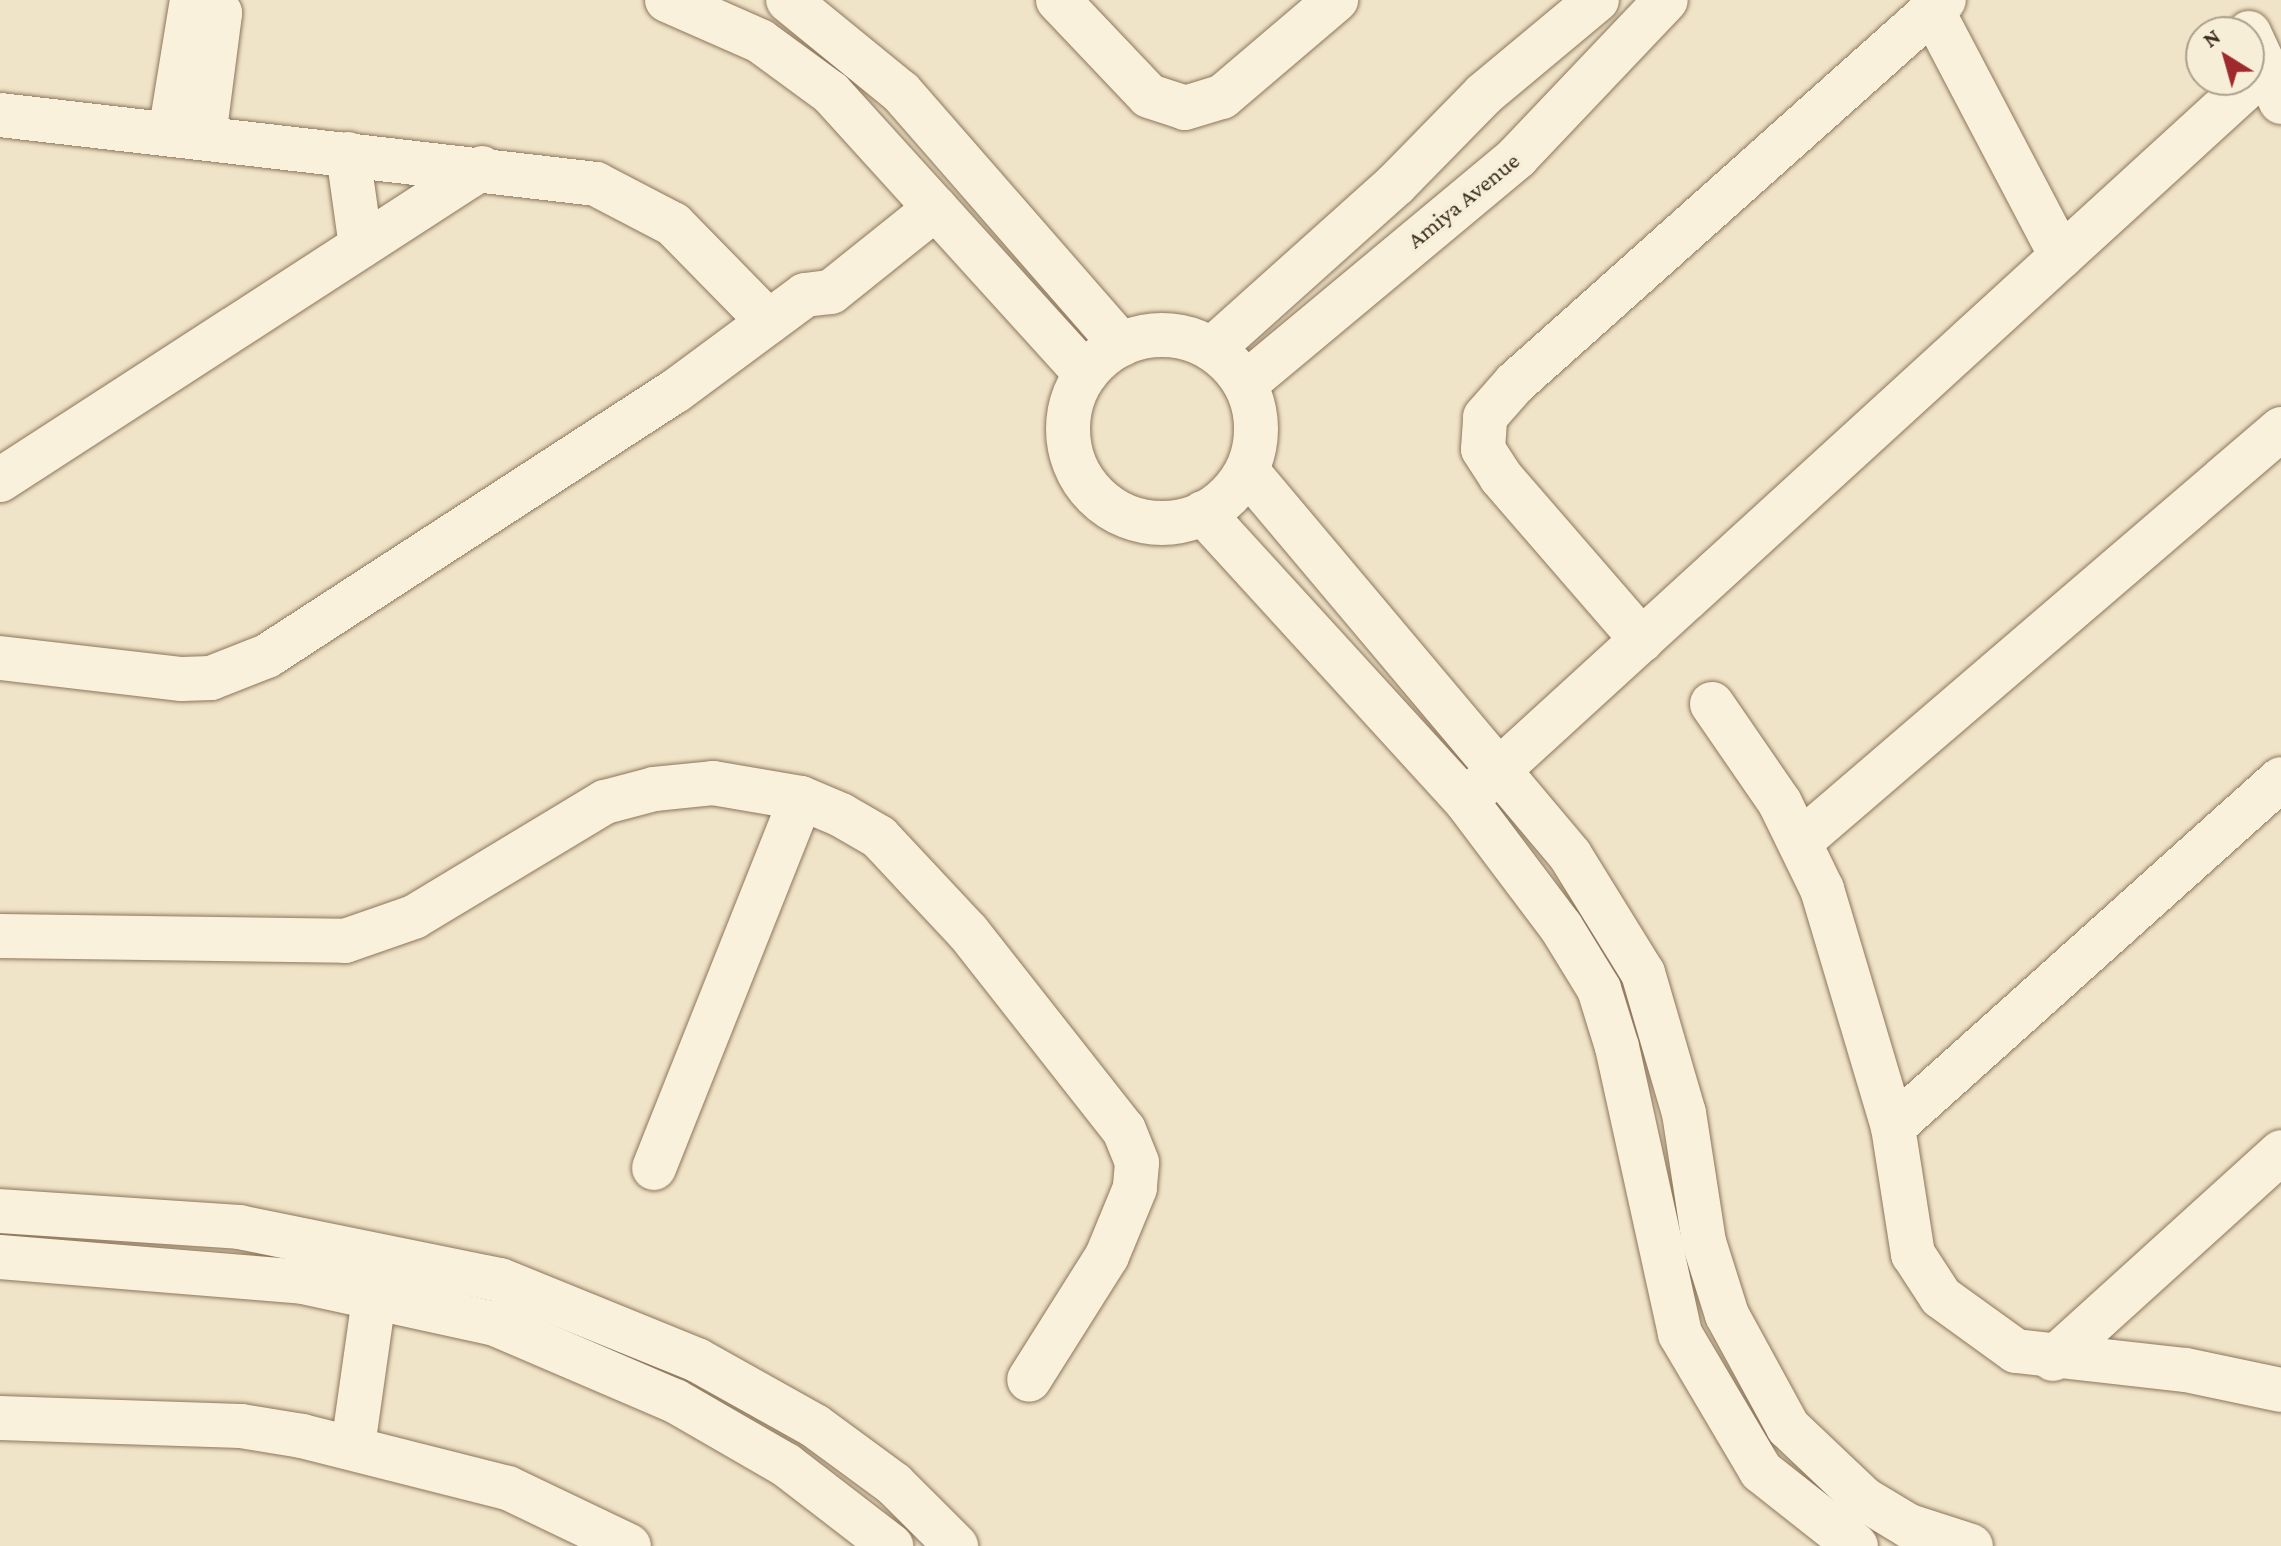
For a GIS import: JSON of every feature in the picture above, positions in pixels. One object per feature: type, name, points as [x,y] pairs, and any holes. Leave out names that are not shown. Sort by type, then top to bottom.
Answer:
[{"type":"street","points":[[187,135],[192,0]]},
{"type":"street","points":[[187,135],[220,13],[212,0]]},
{"type":"street","points":[[667,0],[795,64],[927,196],[1086,374]]},
{"type":"street","points":[[788,0],[901,92],[1121,344]]},
{"type":"street","points":[[1058,0],[1149,96],[1184,124],[1233,89],[1336,0]]},
{"type":"street","points":[[1212,349],[1395,185],[1484,94],[1597,0]]},
{"type":"street","name":"Amiya Avenue","points":[[1245,384],[1517,157],[1666,0]]},
{"type":"street","points":[[1642,640],[1501,477],[1470,433],[1515,383],[1938,5],[2061,256]]},
{"type":"street","points":[[1466,801],[2061,256],[2223,96]]},
{"type":"street","points":[[5,119],[187,135],[596,184],[636,198],[693,242],[769,322]]},
{"type":"street","points":[[348,154],[361,246]]},
{"type":"street","points":[[0,480],[482,168]]},
{"type":"street","points":[[0,658],[182,679],[241,669],[674,392],[805,295],[813,269],[927,196]]},
{"type":"street","points":[[1168,336],[1212,349],[1245,384],[1256,427],[1247,471],[1203,513],[1142,521],[1090,490],[1068,434],[1086,374],[1121,344],[1168,336]]},
{"type":"street","points":[[1802,840],[2281,429]]},
{"type":"street","points":[[1247,471],[1570,855],[1643,973],[1684,1113],[1704,1242],[1754,1376],[1824,1469],[1909,1526],[1971,1546]]},
{"type":"street","points":[[1203,513],[1466,801],[1599,989],[1680,1334],[1720,1414],[1761,1471],[1856,1546]]},
{"type":"street","points":[[1712,704],[1802,840],[1837,928],[1893,1127],[1913,1254],[1941,1297],[2016,1351],[2053,1359],[2186,1370],[2281,1390]]},
{"type":"street","points":[[1893,1127],[2281,779]]},
{"type":"street","points":[[0,936],[345,941],[414,917],[605,802],[713,783],[801,798],[879,837],[918,875],[1124,1130],[1137,1163],[1135,1188],[1107,1256],[1029,1380]]},
{"type":"street","points":[[654,1168],[801,798]]},
{"type":"street","points":[[2053,1359],[2281,1152]]},
{"type":"street","points":[[0,1211],[239,1227],[381,1253],[500,1280],[697,1360],[815,1426],[894,1484],[956,1546]]},
{"type":"street","points":[[353,1446],[381,1253]]},
{"type":"street","points":[[0,1257],[232,1272],[375,1297],[495,1324],[675,1401],[786,1465],[891,1546]]},
{"type":"street","points":[[0,1418],[241,1426],[353,1446],[508,1488],[629,1546]]}]
